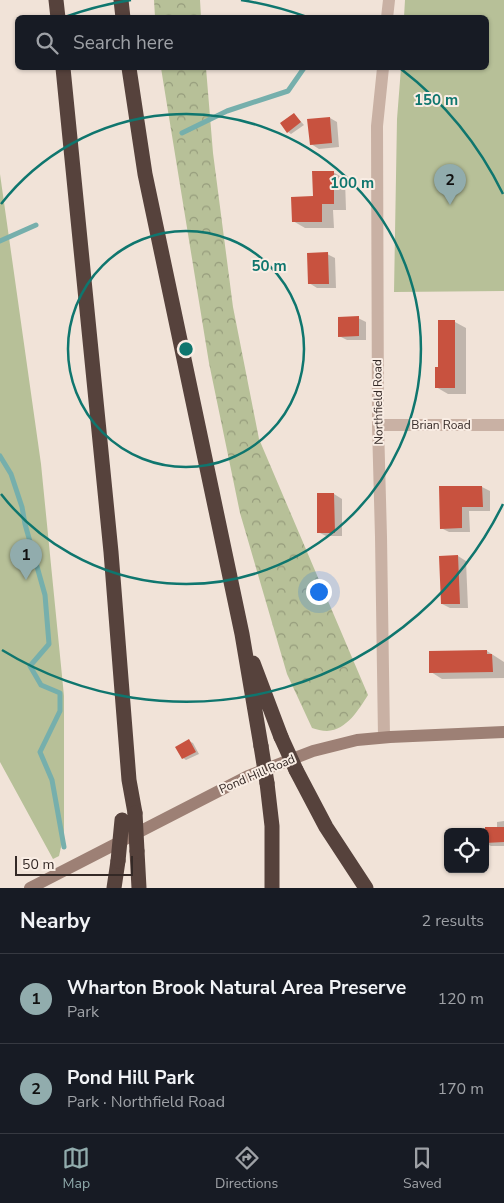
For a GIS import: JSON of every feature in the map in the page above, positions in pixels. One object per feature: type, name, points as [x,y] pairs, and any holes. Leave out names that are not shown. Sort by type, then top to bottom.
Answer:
[{"type":"highway","points":[[56,0],[58,15]]},
{"type":"highway","points":[[121,0],[123,15]]},
{"type":"highway","points":[[63,70],[118,621],[129,780],[128,816],[114,888]]},
{"type":"highway","points":[[128,70],[138,137],[154,218],[242,634],[267,783],[272,826],[272,888]]},
{"type":"highway","points":[[242,634],[281,737],[296,770],[326,827],[366,888]]},
{"type":"highway","points":[[128,816],[137,851],[139,888]]},
{"type":"main road","name":"Pond Hill Road","points":[[30,888],[248,776],[313,751],[357,740],[384,737],[504,732]]},
{"type":"street","points":[[387,15],[389,0]]},
{"type":"street","name":"Northfield Road","points":[[383,70],[377,126],[378,425],[382,537],[384,737]]},
{"type":"street","name":"Brian Road","points":[[378,425],[504,425]]},
{"type":"green space","points":[[154,0],[200,0],[201,15],[155,15]]},
{"type":"green space","points":[[405,0],[504,0],[504,291],[394,292],[397,119],[401,70],[489,70],[489,15],[404,15]]},
{"type":"green space","points":[[161,70],[206,70],[213,153],[233,307],[259,439],[368,695],[352,718],[334,730],[325,731],[312,728],[287,674],[240,513],[209,363]]},
{"type":"green space","points":[[0,174],[41,464],[64,696],[64,834],[59,856],[53,859],[0,762]]},
{"type":"building","points":[[294,113],[301,122],[287,133],[280,123]]},
{"type":"building","points":[[330,117],[332,143],[310,145],[307,119]]},
{"type":"building","points":[[312,171],[334,171],[334,204],[322,204],[322,222],[292,222],[291,197],[313,196]]},
{"type":"building","points":[[328,252],[329,284],[308,284],[307,253]]},
{"type":"building","points":[[359,316],[359,336],[338,337],[338,317]]},
{"type":"building","points":[[438,320],[455,320],[455,388],[435,388],[435,367],[438,367]]},
{"type":"building","points":[[439,486],[482,486],[483,507],[462,507],[462,528],[440,529]]},
{"type":"building","points":[[317,493],[334,493],[335,533],[317,533]]},
{"type":"building","points":[[458,555],[460,604],[441,604],[439,556]]},
{"type":"building","points":[[487,650],[487,654],[492,654],[493,672],[429,673],[429,651]]},
{"type":"building","points":[[189,739],[196,752],[182,759],[175,747]]},
{"type":"building","points":[[504,827],[504,842],[489,843],[489,828],[485,828]]},
{"type":"waterway","points":[[182,133],[227,111],[288,91],[303,70]]},
{"type":"waterway","points":[[0,241],[36,225]]},
{"type":"waterway","points":[[0,456],[11,474],[22,507],[45,595],[49,644],[30,666],[41,685],[60,693],[60,711],[40,752],[52,780],[64,847]]},
{"type":"place","name":"Pond Hill Park","points":[[450,205]]},
{"type":"place","name":"Wharton Brook Natural Area Preserve","points":[[26,580]]}]
